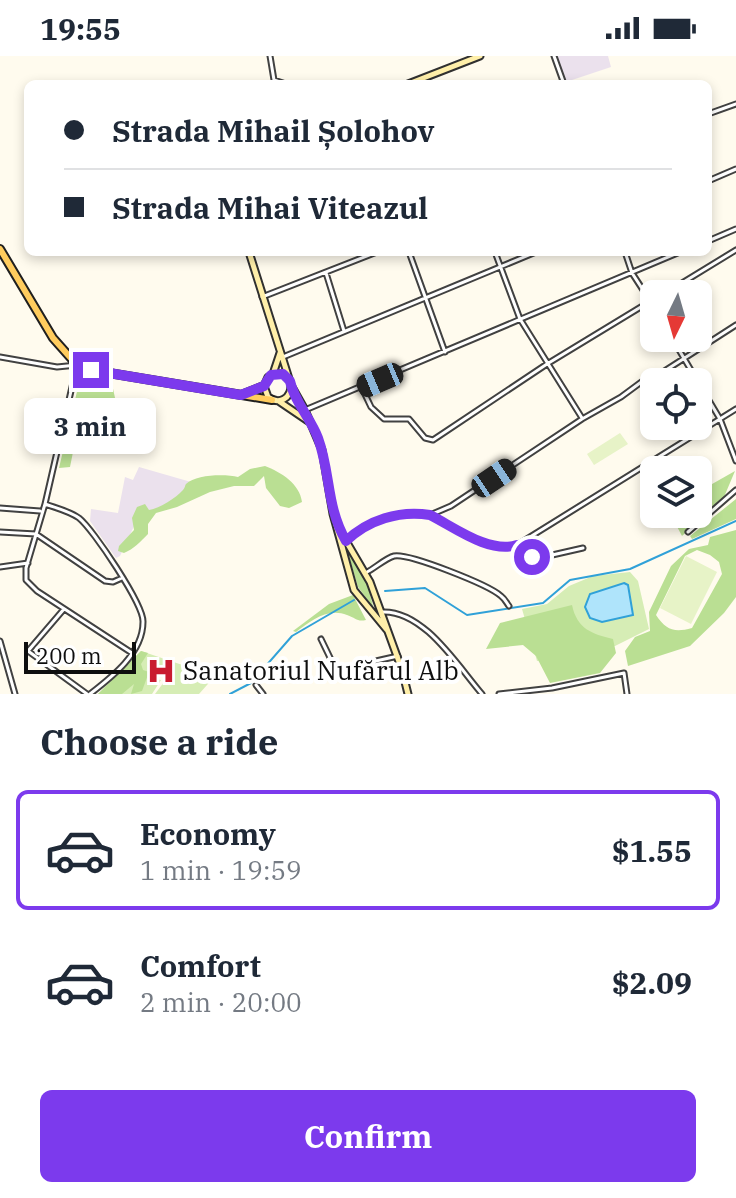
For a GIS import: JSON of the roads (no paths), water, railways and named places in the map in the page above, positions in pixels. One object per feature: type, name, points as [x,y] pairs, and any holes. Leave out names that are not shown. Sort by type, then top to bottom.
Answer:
[{"type":"main road","points":[[418,80],[480,56]]},
{"type":"main road","points":[[0,249],[52,336],[77,365],[97,371],[274,400],[287,397],[292,387]]},
{"type":"main road","points":[[250,256],[281,348],[287,376],[312,424],[325,465],[334,521],[355,593],[387,630]]},
{"type":"main road","points":[[281,348],[273,374],[266,379],[265,393],[312,424]]},
{"type":"main road","points":[[273,374],[287,376]]},
{"type":"main road","points":[[241,395],[264,386]]},
{"type":"main road","points":[[334,521],[366,573],[398,656],[408,694]]},
{"type":"main road","points":[[342,552],[345,548],[351,549]]},
{"type":"main road","points":[[372,611],[380,610]]},
{"type":"street","points":[[270,56],[274,80]]},
{"type":"street","points":[[554,56],[563,80]]},
{"type":"street","points":[[712,113],[736,104]]},
{"type":"street","points":[[712,179],[736,169]]},
{"type":"street","points":[[712,239],[736,229]]},
{"type":"street","points":[[687,280],[736,250]]},
{"type":"street","points":[[262,297],[367,256]]},
{"type":"street","points":[[410,256],[445,352]]},
{"type":"street","points":[[496,256],[520,319],[582,419]]},
{"type":"street","points":[[283,357],[526,256]]},
{"type":"street","points":[[626,256],[632,273],[640,284]]},
{"type":"street","points":[[305,410],[671,256]]},
{"type":"street","points":[[326,272],[344,331]]},
{"type":"street","points":[[362,387],[371,407],[384,419],[409,419],[425,438],[431,440],[640,307]]},
{"type":"street","points":[[430,515],[459,502],[582,419],[736,325]]},
{"type":"street","points":[[680,352],[689,368]]},
{"type":"street","points":[[0,357],[57,367],[77,365],[25,575],[30,585],[133,654]]},
{"type":"street","points":[[712,406],[736,461]]},
{"type":"street","points":[[346,541],[366,526],[388,517],[412,513],[430,515],[496,546],[508,548],[517,545],[736,409]]},
{"type":"street","points":[[688,532],[736,490]]},
{"type":"street","points":[[45,504],[82,521],[122,578],[139,607],[143,621],[133,654],[88,694],[28,651],[64,609]]},
{"type":"street","points":[[0,508],[42,512]]},
{"type":"street","points":[[0,532],[36,534],[105,581],[122,578]]},
{"type":"street","points":[[517,545],[522,555],[532,557],[583,548]]},
{"type":"street","points":[[366,573],[392,557],[414,559],[492,590],[509,606]]},
{"type":"street","points":[[0,567],[28,563]]},
{"type":"street","points":[[380,610],[392,611],[417,622],[482,694]]},
{"type":"street","points":[[321,639],[336,670],[398,656]]},
{"type":"street","points":[[0,641],[15,694]]},
{"type":"street","points":[[499,694],[552,688],[624,673],[627,694]]},
{"type":"street","points":[[256,685],[263,694]]},
{"type":"street","points":[[552,688],[553,694]]},
{"type":"water","points":[[624,583],[628,585],[633,615],[602,622],[590,618],[585,607],[590,594]]},
{"type":"waterway","points":[[385,591],[425,588],[467,615],[543,603],[570,580],[630,569],[736,521]]},
{"type":"waterway","points":[[230,694],[251,683],[292,636],[354,600]]},
{"type":"place","name":"Sanatoriul Nufărul Alb","points":[[161,671]]}]
